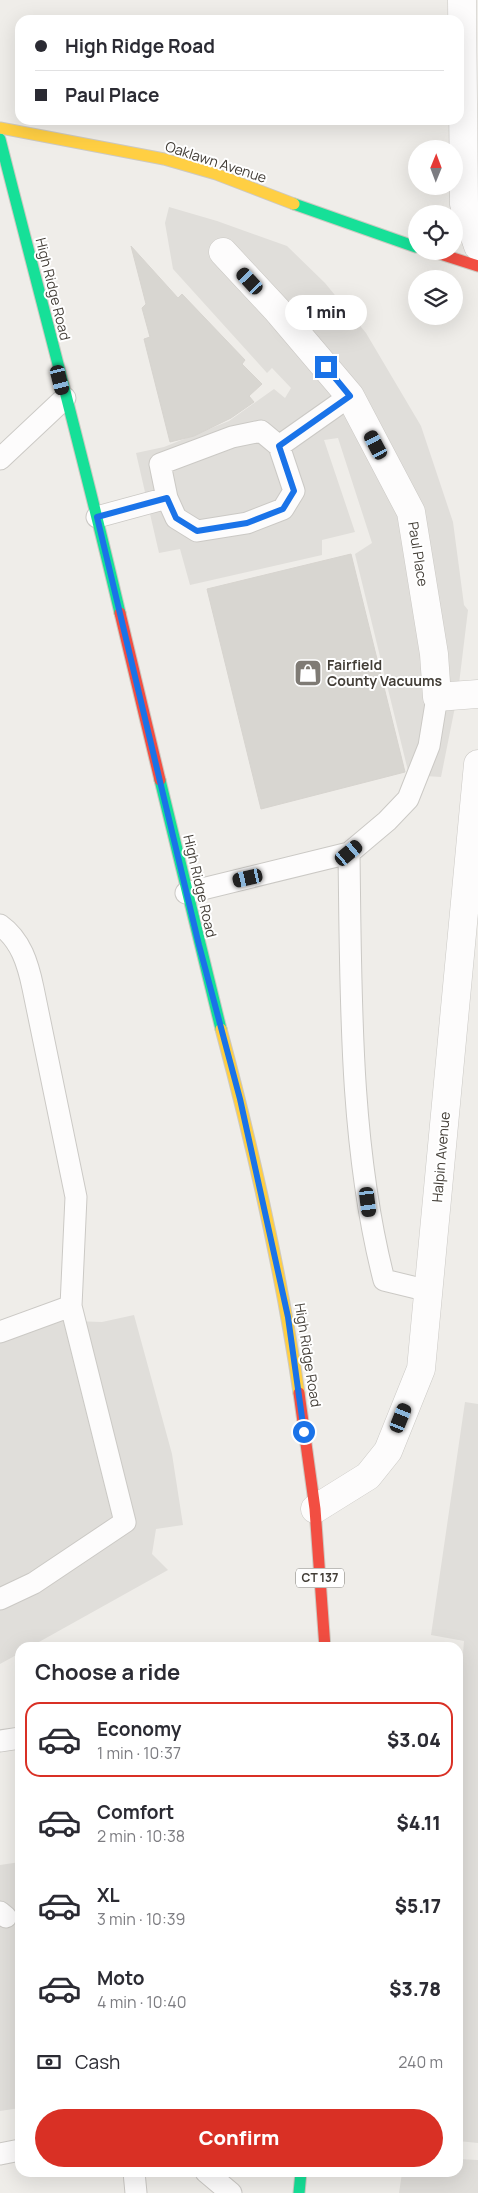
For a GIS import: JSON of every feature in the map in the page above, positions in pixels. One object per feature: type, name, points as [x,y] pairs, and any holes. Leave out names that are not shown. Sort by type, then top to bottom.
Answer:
[{"type":"main road","name":"Oaklawn Avenue","points":[[0,128],[108,146],[187,166],[408,245]]},
{"type":"main road","name":"High Ridge Road","points":[[0,140],[97,517],[186,893],[240,1099],[288,1317],[315,1509],[326,1642]]},
{"type":"main road","points":[[459,260],[478,266]]},
{"type":"main road","points":[[299,2193],[301,2177]]},
{"type":"street","points":[[462,0],[462,15]]},
{"type":"street","points":[[463,125],[464,204],[478,246]]},
{"type":"street","name":"Paul Place","points":[[223,252],[350,396],[410,512],[434,654],[437,697]]},
{"type":"street","points":[[437,697],[478,694]]},
{"type":"street","name":"Halpin Avenue","points":[[315,1509],[368,1476],[388,1451],[421,1369],[478,764]]},
{"type":"lane","points":[[279,446],[350,396]]},
{"type":"lane","points":[[0,459],[65,398]]},
{"type":"lane","points":[[261,431],[279,446],[294,491],[283,509],[247,523],[197,531],[176,518],[167,498],[160,464],[232,437],[261,431]]},
{"type":"lane","points":[[97,517],[167,498]]},
{"type":"lane","points":[[186,893],[349,853],[387,821],[408,799],[429,746],[437,697]]},
{"type":"lane","points":[[349,853],[352,1024],[362,1147],[373,1239],[384,1280],[428,1291]]},
{"type":"lane","points":[[0,925],[17,942],[27,961],[76,1197],[71,1306],[125,1522],[34,1583],[0,1599]]},
{"type":"lane","points":[[0,1332],[71,1306]]},
{"type":"lane","points":[[0,1741],[15,1739]]},
{"type":"lane","points":[[0,2154],[15,2151]]},
{"type":"lane","points":[[134,2177],[136,2193]]},
{"type":"lane","points":[[212,2177],[231,2193]]},
{"type":"shaded area","points":[[169,207],[217,221],[287,246],[325,283],[366,333],[421,426],[453,522],[464,605],[468,610],[458,692],[441,777],[409,775],[355,554],[372,543],[338,438],[324,440],[355,532],[322,540],[322,555],[190,585],[180,549],[159,553],[136,453],[164,447],[229,421],[274,389],[285,398],[291,388],[272,368],[267,373],[173,269],[165,223]]},
{"type":"shaded area","points":[[134,1315],[172,1454],[183,1525],[156,1529],[152,1554],[168,1570],[39,1642],[15,1642],[15,1656],[0,1664],[0,1321],[12,1319],[102,1322]]},
{"type":"shaded area","points":[[465,1402],[478,1404],[478,2143],[463,2142],[464,1641],[431,1635]]},
{"type":"shaded area","points":[[15,1863],[15,2109],[0,2111],[0,1865]]},
{"type":"shaded area","points":[[463,2159],[478,2160],[478,2193],[399,2193],[401,2177],[463,2177]]},
{"type":"building","points":[[131,246],[178,298],[182,294],[245,360],[242,364],[262,384],[249,396],[254,402],[231,418],[194,436],[170,442],[144,339],[150,337],[142,308],[146,304]]},
{"type":"building","points":[[351,554],[405,772],[261,809],[207,589]]},
{"type":"traffic: fast","points":[[0,139],[120,613]]},
{"type":"traffic: fast","points":[[294,204],[408,244]]},
{"type":"traffic: fast","points":[[160,780],[221,1029]]},
{"type":"traffic: fast","points":[[299,2193],[301,2177]]},
{"type":"traffic: slow","points":[[0,128],[164,159],[216,174],[294,204]]},
{"type":"traffic: slow","points":[[221,1029],[265,1210],[284,1301],[299,1393]]},
{"type":"traffic: jam","points":[[459,260],[478,266]]},
{"type":"traffic: jam","points":[[120,613],[160,780]]},
{"type":"traffic: jam","points":[[299,1393],[315,1509],[325,1642]]},
{"type":"place","name":"Fairfield County Vacuums","points":[[308,673]]},
{"type":"route","points":[[304,1432],[288,1317],[240,1099],[199,945],[97,517],[167,498],[176,518],[197,531],[247,523],[283,509],[294,491],[279,446],[350,396],[326,367]]}]
